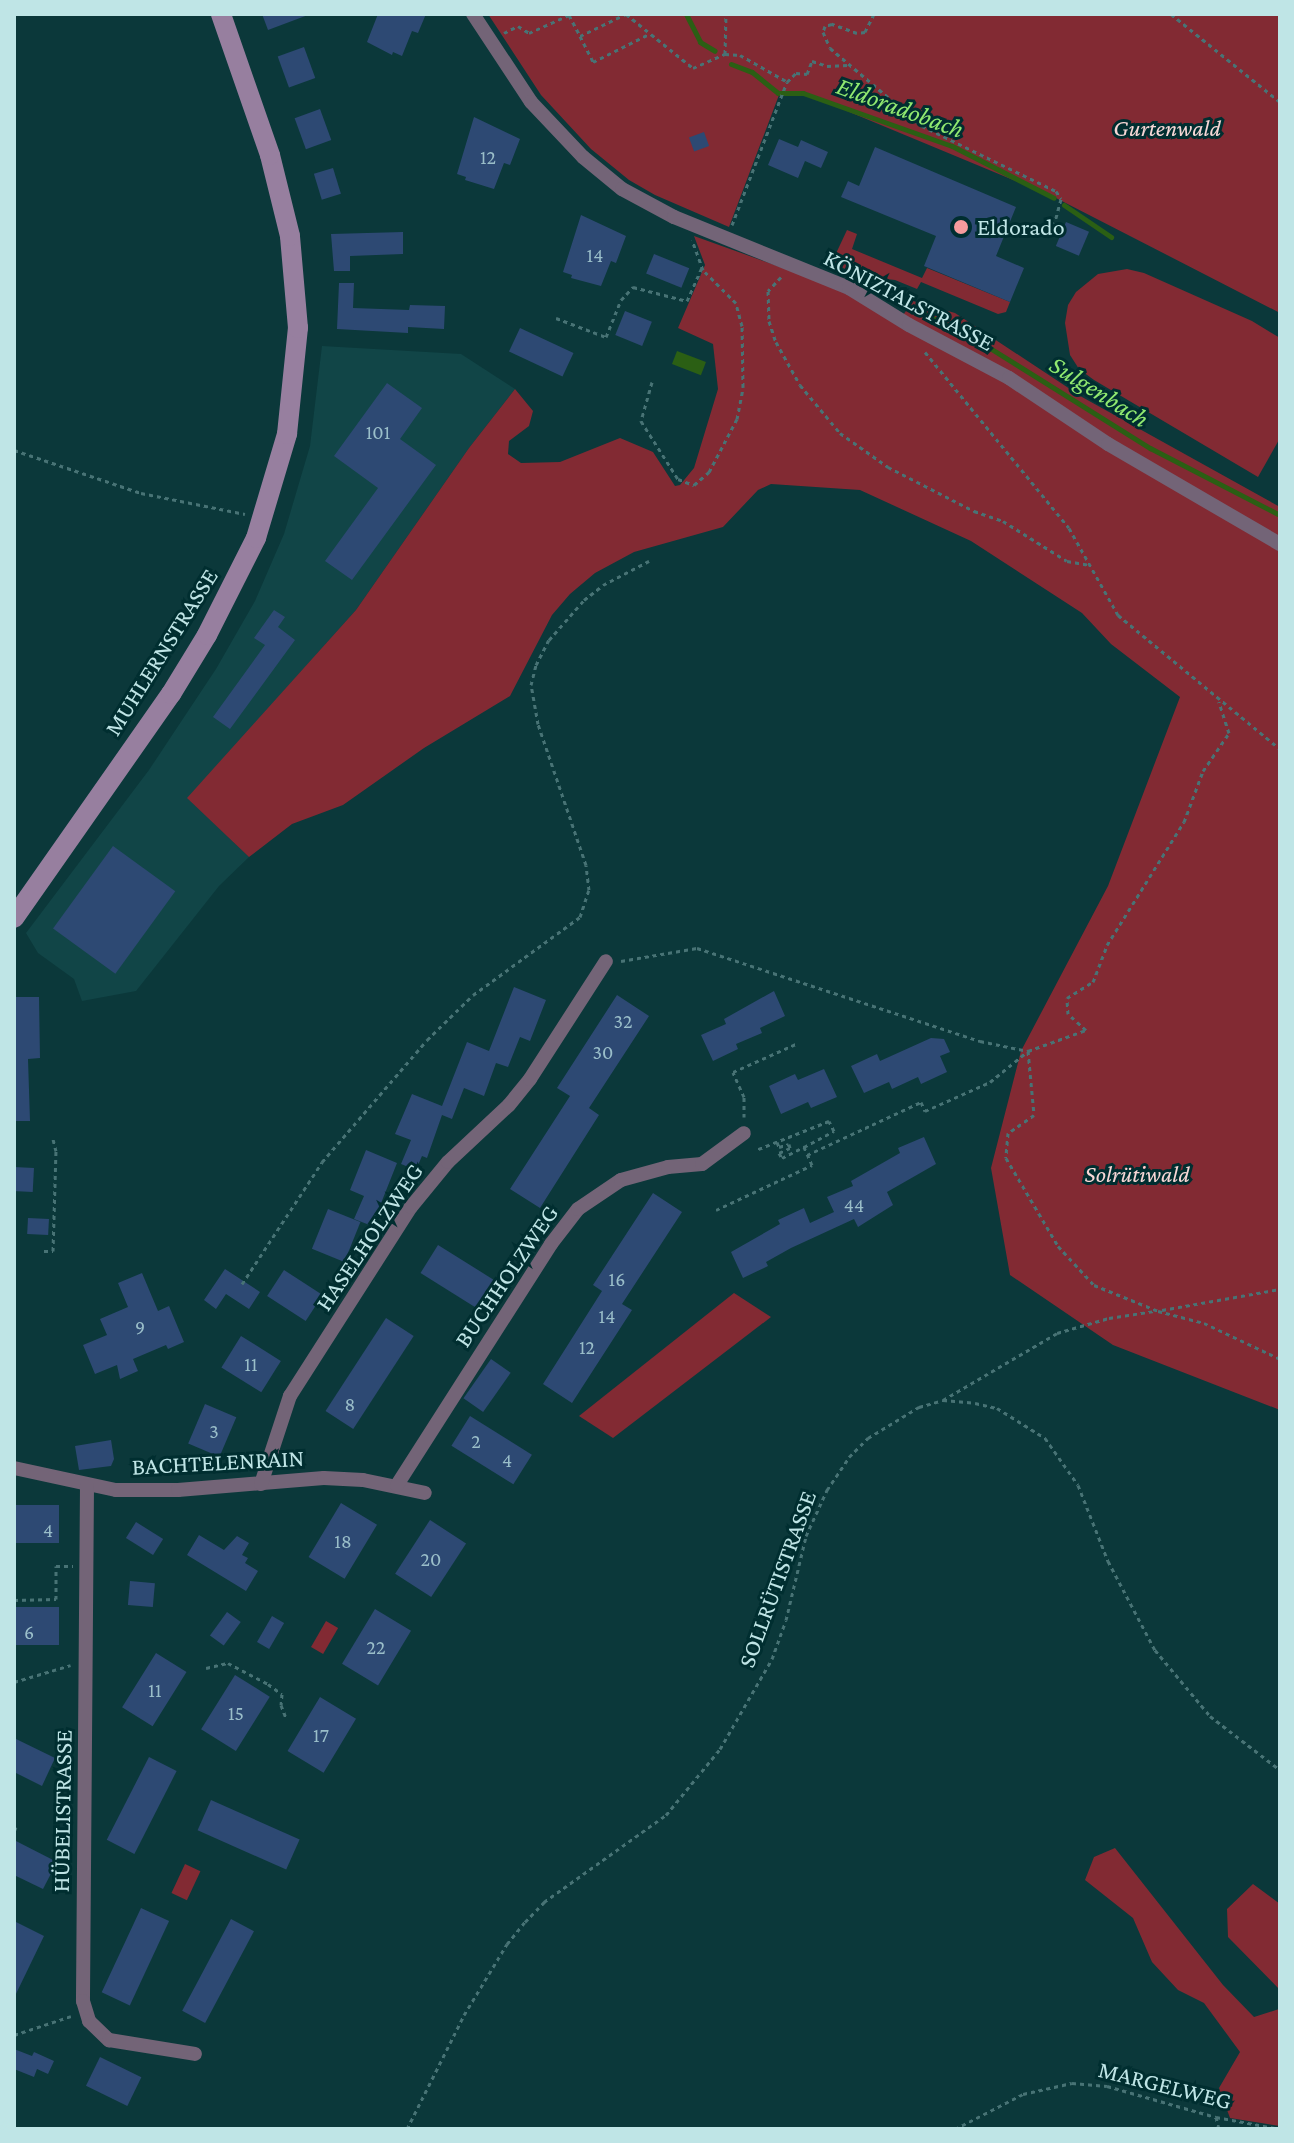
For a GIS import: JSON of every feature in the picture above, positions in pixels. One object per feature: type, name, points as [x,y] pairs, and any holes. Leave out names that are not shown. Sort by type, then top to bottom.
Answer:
[{"type":"street","name":"MUHLERNSTRASSE","points":[[14,918],[186,671],[227,600],[264,516],[287,434],[298,328],[296,283],[276,175],[221,14]]},
{"type":"street","name":"KÖNIZTALSTRASSE","points":[[473,14],[531,102],[574,149],[622,189],[691,224],[849,288],[909,325],[1009,378],[1108,444],[1280,544]]},
{"type":"street","name":"HASELHOLZWEG","points":[[261,1484],[290,1396],[411,1207],[429,1183],[509,1105],[530,1079],[606,961]]},
{"type":"street","name":"BUCHHOLZWEG","points":[[397,1485],[551,1244],[578,1209],[621,1180],[668,1167],[702,1164],[744,1133]]},
{"type":"street","name":"BACHTELENRAIN","points":[[14,1468],[87,1486],[178,1490],[324,1478],[397,1485],[425,1493]]},
{"type":"street","name":"HÜBELISTRASSE","points":[[85,2011],[81,1985],[87,1486]]},
{"type":"street","points":[[85,2011],[94,2029],[109,2040],[195,2054]]},
{"type":"path","points":[[497,36],[518,26],[529,33],[569,14],[593,62],[650,33]]},
{"type":"path","points":[[580,36],[626,14],[693,68],[725,54],[740,55],[787,82]]},
{"type":"path","points":[[725,54],[726,14]]},
{"type":"path","points":[[874,14],[865,32],[857,33],[832,24],[825,26],[823,32],[830,48],[922,126],[1056,191],[1061,199],[1053,229]]},
{"type":"path","points":[[1171,14],[1280,102]]},
{"type":"path","points":[[727,238],[787,82],[796,73],[807,74],[812,61],[827,66],[848,65]]},
{"type":"path","points":[[652,382],[641,421],[678,479],[694,485],[709,472],[734,427],[743,387],[740,315],[730,295],[702,268],[692,244],[691,224]]},
{"type":"path","points":[[792,265],[768,291],[769,321],[776,342],[800,385],[840,433],[888,467],[974,511],[1003,521],[1067,561],[1090,565]]},
{"type":"path","points":[[556,318],[606,337],[621,300],[633,287],[687,301],[702,268]]},
{"type":"path","points":[[909,325],[929,358],[1069,528],[1118,615],[1219,702],[1280,749]]},
{"type":"path","points":[[14,450],[141,493],[184,504],[264,516]]},
{"type":"path","points":[[242,1284],[322,1162],[427,1040],[473,995],[564,931],[585,909],[589,890],[586,865],[538,724],[531,685],[536,665],[549,640],[575,610],[603,585],[649,561]]},
{"type":"path","points":[[807,1155],[921,1102],[925,1111],[990,1082],[1028,1051],[1086,1030],[1068,1014],[1067,998],[1093,982],[1107,945],[1184,822],[1203,771],[1229,733],[1219,702]]},
{"type":"path","points":[[606,961],[697,948],[980,1041],[1028,1051]]},
{"type":"path","points":[[744,1133],[744,1097],[733,1072],[796,1044]]},
{"type":"path","points":[[1028,1051],[1034,1115],[1008,1133],[1006,1158],[1058,1246],[1094,1285],[1158,1311],[1204,1323],[1280,1359]]},
{"type":"path","points":[[756,1150],[829,1121],[834,1131],[782,1158],[779,1153],[790,1148],[789,1144],[779,1147],[777,1142]]},
{"type":"path","points":[[44,1251],[53,1251],[56,1151],[53,1139]]},
{"type":"path","points":[[716,1210],[812,1165],[804,1147]]},
{"type":"path","points":[[943,1400],[1057,1333],[1109,1318],[1280,1289]]},
{"type":"path","name":"SOLLRÜTISTRASSE","points":[[407,2129],[464,2015],[525,1922],[544,1902],[666,1815],[720,1749],[772,1659],[786,1620],[806,1536],[827,1490],[849,1457],[886,1425],[919,1407],[943,1400],[997,1408],[1045,1438],[1078,1485],[1108,1561],[1155,1650],[1210,1716],[1280,1770]]},
{"type":"path","points":[[14,1600],[56,1599],[56,1566],[86,1566]]},
{"type":"path","points":[[14,1682],[86,1660]]},
{"type":"path","points":[[206,1668],[228,1663],[268,1684],[282,1694],[281,1705],[286,1718]]},
{"type":"path","points":[[14,2035],[85,2011]]},
{"type":"path","name":"MARGELWEG","points":[[955,2129],[1023,2094],[1072,2083],[1107,2086],[1216,2117],[1280,2129]]},
{"type":"path","points":[[1216,2117],[1219,2129]]},
{"type":"shaded area","points":[[322,346],[461,354],[515,389],[469,448],[356,610],[188,798],[249,857],[219,886],[136,991],[82,1001],[74,979],[38,953],[26,933],[149,770],[216,669],[255,601],[284,534],[310,446]]},
{"type":"shaded area","points":[[677,351],[706,362],[701,375],[672,364]]},
{"type":"green space","name":"Gurtenwald","points":[[488,14],[1280,14],[1280,313],[1054,197],[811,96],[779,95],[729,227],[655,195],[629,180],[591,149],[541,95]]},
{"type":"green space","points":[[847,230],[857,234],[852,249],[922,278],[927,268],[1010,302],[1006,312],[998,314],[921,282],[917,289],[895,280],[858,276],[832,262]]},
{"type":"green space","name":"Solrütiwald","points":[[694,236],[808,277],[901,318],[913,301],[955,313],[1082,397],[1280,507],[1280,1410],[1113,1345],[1010,1275],[991,1168],[1021,1051],[1108,886],[1180,697],[1111,644],[1082,613],[971,541],[860,490],[771,484],[758,490],[723,527],[634,552],[595,573],[570,594],[552,615],[510,696],[424,748],[343,805],[292,824],[249,857],[187,798],[356,610],[469,448],[515,389],[533,411],[529,426],[509,441],[508,454],[521,463],[560,462],[620,438],[653,452],[675,486],[680,485],[694,468],[718,389],[713,344],[678,328],[705,265]]},
{"type":"green space","points":[[1127,269],[1144,273],[1252,321],[1280,338],[1280,438],[1258,477],[1094,380],[1079,369],[1070,355],[1065,323],[1068,305],[1076,292],[1098,274]]},
{"type":"green space","points":[[734,1293],[771,1317],[613,1438],[579,1416]]},
{"type":"green space","points":[[326,1621],[338,1628],[323,1654],[311,1647]]},
{"type":"green space","points":[[1115,1848],[1223,1985],[1254,2017],[1279,2009],[1279,1989],[1228,1937],[1227,1909],[1253,1884],[1280,1904],[1280,2126],[1230,2118],[1219,2088],[1240,2052],[1204,2003],[1178,1990],[1152,1962],[1133,1918],[1085,1880],[1094,1857]]},
{"type":"green space","points":[[185,1864],[200,1871],[187,1900],[171,1893]]},
{"type":"building","points":[[262,14],[308,14],[308,15],[268,30]]},
{"type":"building","points":[[378,14],[426,14],[418,33],[412,31],[402,56],[393,52],[392,55],[367,42]]},
{"type":"building","points":[[304,47],[315,78],[289,88],[278,57]]},
{"type":"building","points":[[320,109],[331,140],[306,149],[295,118]]},
{"type":"building","points":[[474,117],[520,139],[510,165],[504,163],[494,189],[465,180],[466,177],[457,174]]},
{"type":"building","points":[[704,132],[709,146],[694,152],[689,137]]},
{"type":"building","points":[[779,139],[798,147],[801,140],[828,152],[821,168],[805,161],[798,178],[768,165]]},
{"type":"building","name":"Eldorado","points":[[875,147],[1016,207],[996,256],[1024,268],[1010,302],[924,266],[936,236],[841,197],[848,181],[859,186]]},
{"type":"building","points":[[333,168],[341,194],[322,200],[314,174]]},
{"type":"building","points":[[581,215],[626,236],[616,263],[611,261],[601,286],[571,278],[572,275],[563,272]]},
{"type":"building","points":[[1066,222],[1089,232],[1079,256],[1056,246]]},
{"type":"building","points":[[403,232],[403,254],[350,256],[350,271],[334,271],[331,234]]},
{"type":"building","points":[[654,254],[689,268],[681,288],[646,273]]},
{"type":"building","points":[[339,283],[354,283],[353,308],[409,310],[410,305],[445,306],[444,329],[408,327],[408,333],[337,329]]},
{"type":"building","points":[[625,311],[652,322],[642,346],[615,335]]},
{"type":"building","points":[[520,328],[573,353],[562,376],[509,352]]},
{"type":"building","points":[[387,383],[422,408],[400,439],[436,465],[352,580],[325,561],[378,488],[334,456]]},
{"type":"building","points":[[274,610],[285,617],[278,627],[295,640],[230,729],[213,717],[265,645],[254,638]]},
{"type":"building","points":[[113,846],[175,891],[115,974],[53,929]]},
{"type":"building","points":[[514,987],[546,1000],[530,1041],[520,1037],[508,1067],[496,1063],[484,1096],[464,1088],[452,1119],[442,1115],[427,1158],[422,1156],[416,1170],[401,1164],[411,1140],[395,1134],[412,1094],[442,1106],[467,1042],[489,1051]]},
{"type":"building","points":[[774,991],[785,1016],[760,1028],[762,1033],[736,1044],[738,1049],[713,1061],[701,1035],[726,1024],[724,1019]]},
{"type":"building","points":[[617,995],[649,1016],[589,1108],[599,1115],[540,1208],[510,1189],[570,1096],[557,1088]]},
{"type":"building","points":[[14,997],[39,997],[40,1058],[28,1059],[30,1121],[14,1121]]},
{"type":"building","points":[[931,1038],[944,1039],[950,1052],[940,1056],[947,1072],[921,1084],[918,1077],[892,1089],[889,1082],[864,1093],[851,1066],[877,1054],[880,1061]]},
{"type":"building","points":[[824,1069],[837,1097],[811,1108],[808,1102],[781,1114],[769,1086],[795,1074],[798,1080]]},
{"type":"building","points":[[924,1137],[936,1164],[887,1192],[893,1205],[858,1227],[854,1219],[791,1248],[766,1262],[768,1266],[743,1278],[731,1252],[780,1224],[778,1220],[804,1208],[810,1223],[834,1212],[827,1197],[853,1186],[851,1181],[900,1153],[898,1148]]},
{"type":"building","points":[[366,1150],[397,1163],[372,1226],[354,1219],[364,1196],[350,1190]]},
{"type":"building","points":[[14,1167],[34,1168],[33,1192],[14,1191]]},
{"type":"building","points":[[653,1193],[682,1212],[622,1304],[632,1310],[572,1403],[543,1384],[602,1291],[593,1285]]},
{"type":"building","points":[[328,1209],[360,1222],[344,1262],[312,1249]]},
{"type":"building","points":[[28,1218],[49,1219],[48,1235],[27,1234]]},
{"type":"building","points":[[438,1245],[500,1284],[482,1312],[421,1273]]},
{"type":"building","points":[[225,1269],[260,1292],[249,1309],[226,1294],[216,1309],[204,1300]]},
{"type":"building","points":[[284,1270],[323,1295],[306,1321],[267,1296]]},
{"type":"building","points":[[142,1273],[158,1311],[169,1306],[184,1342],[168,1349],[166,1345],[133,1359],[138,1371],[120,1379],[117,1365],[95,1374],[83,1345],[107,1335],[100,1319],[128,1307],[118,1283]]},
{"type":"building","points":[[386,1318],[414,1336],[353,1429],[326,1411]]},
{"type":"building","points":[[241,1336],[281,1361],[261,1392],[221,1367]]},
{"type":"building","points":[[491,1359],[511,1373],[483,1412],[463,1398]]},
{"type":"building","points":[[205,1404],[236,1417],[219,1457],[188,1444]]},
{"type":"building","points":[[470,1416],[532,1455],[513,1484],[451,1446]]},
{"type":"building","points":[[111,1440],[114,1459],[111,1466],[79,1470],[75,1446]]},
{"type":"building","points":[[341,1503],[377,1525],[345,1579],[309,1557]]},
{"type":"building","points":[[14,1505],[59,1505],[59,1543],[14,1543]]},
{"type":"building","points":[[430,1520],[466,1543],[431,1597],[395,1574]]},
{"type":"building","points":[[136,1522],[163,1539],[153,1555],[126,1538]]},
{"type":"building","points":[[199,1535],[224,1550],[237,1536],[249,1543],[242,1555],[248,1558],[245,1563],[258,1571],[246,1591],[187,1555]]},
{"type":"building","points":[[130,1581],[155,1583],[153,1607],[128,1605]]},
{"type":"building","points":[[14,1607],[59,1607],[59,1645],[14,1645]]},
{"type":"building","points":[[375,1609],[411,1631],[378,1685],[342,1664]]},
{"type":"building","points":[[227,1612],[241,1622],[224,1645],[210,1635]]},
{"type":"building","points":[[272,1616],[284,1623],[269,1649],[257,1642]]},
{"type":"building","points":[[156,1653],[187,1672],[153,1726],[122,1707]]},
{"type":"building","points":[[235,1675],[270,1697],[236,1751],[201,1729]]},
{"type":"building","points":[[320,1697],[356,1719],[324,1773],[288,1751]]},
{"type":"building","points":[[14,1738],[55,1758],[42,1786],[14,1772]]},
{"type":"building","points":[[149,1757],[177,1771],[134,1854],[107,1840]]},
{"type":"building","points":[[211,1800],[300,1839],[286,1870],[198,1830]]},
{"type":"building","points":[[14,1840],[57,1862],[43,1889],[14,1875]]},
{"type":"building","points":[[141,1908],[169,1921],[130,2005],[102,1992]]},
{"type":"building","points":[[231,1919],[254,1931],[205,2023],[182,2011]]},
{"type":"building","points":[[14,1921],[44,1936],[14,1998]]},
{"type":"building","points":[[14,2049],[32,2056],[34,2052],[54,2061],[48,2074],[37,2069],[34,2077],[14,2069]]},
{"type":"building","points":[[100,2057],[141,2077],[127,2106],[86,2086]]},
{"type":"waterway","name":"Sulgenbach","points":[[686,14],[700,42]]},
{"type":"waterway","name":"Eldoradobach","points":[[700,42],[715,51]]},
{"type":"waterway","name":"Eldoradobach","points":[[731,64],[752,72],[778,93],[803,93],[952,146],[1054,198]]},
{"type":"waterway","name":"Eldoradobach","points":[[1064,205],[1111,237]]},
{"type":"waterway","name":"Sulgenbach","points":[[898,301],[977,340],[1150,448],[1280,515]]},
{"type":"place","name":"Eldorado","points":[[961,227]]}]
